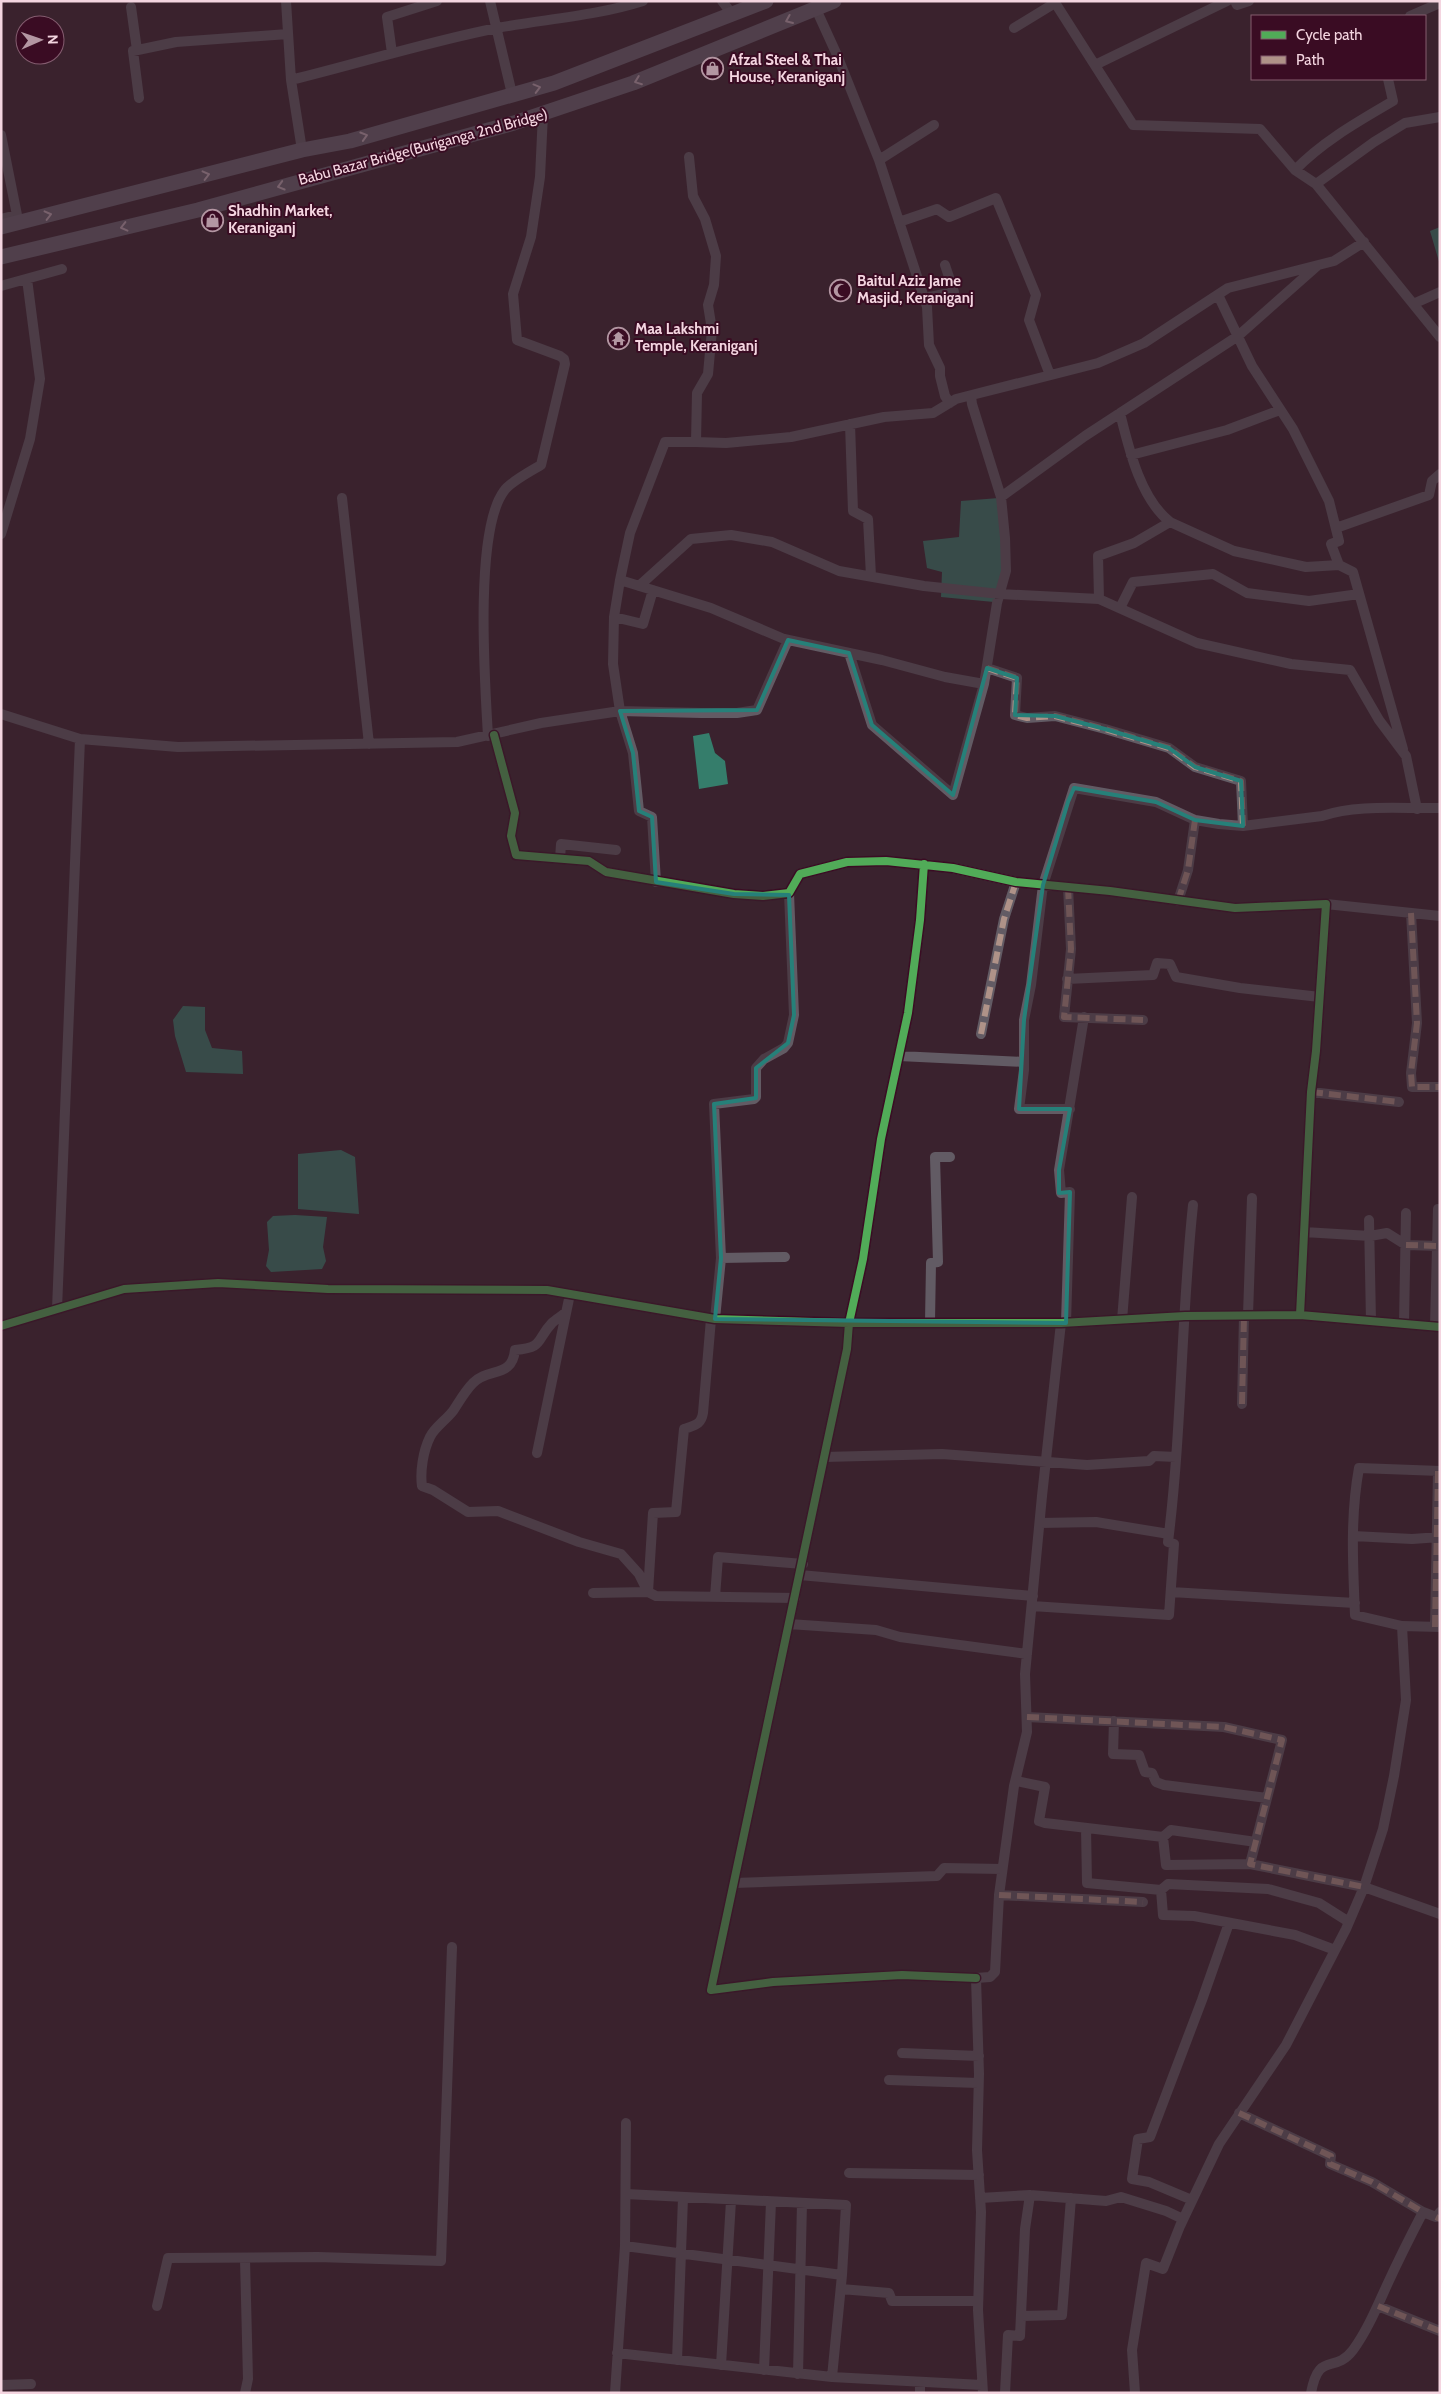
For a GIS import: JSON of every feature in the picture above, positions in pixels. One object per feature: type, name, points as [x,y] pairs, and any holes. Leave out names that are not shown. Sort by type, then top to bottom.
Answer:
[{"type":"highway","points":[[1,227],[302,150],[350,141],[554,83],[766,1]]},
{"type":"highway","name":"Babu Bazar Bridge(Buriganga 2nd Bridge)","points":[[1,257],[198,210],[543,114],[642,80],[834,1]]},
{"type":"street","points":[[286,1],[291,80],[302,150]]},
{"type":"street","points":[[392,53],[387,17],[437,1]]},
{"type":"street","points":[[490,1],[512,94]]},
{"type":"street","points":[[291,80],[497,28],[616,10],[643,1]]},
{"type":"street","points":[[722,1],[732,14]]},
{"type":"street","points":[[1095,65],[1227,1]]},
{"type":"street","points":[[1235,1],[1237,5],[1249,1]]},
{"type":"street","points":[[1014,28],[1055,2],[1133,126],[1260,130],[1296,170],[1316,184],[1440,337]]},
{"type":"street","points":[[1412,15],[1440,3]]},
{"type":"street","points":[[131,7],[137,50]]},
{"type":"street","points":[[816,9],[837,55],[879,160],[927,307],[929,345],[940,368],[940,376],[950,403]]},
{"type":"street","points":[[139,98],[133,51],[176,42],[288,34]]},
{"type":"street","points":[[1296,170],[1307,158],[1348,128],[1393,101],[1388,80]]},
{"type":"street","points":[[543,114],[540,178],[532,237],[512,294],[517,340],[560,356],[564,359],[565,364],[541,464],[504,490],[492,523],[487,547],[484,656],[491,736],[515,813],[511,836],[516,856],[589,861],[606,872],[656,882],[744,894],[780,895],[788,893]]},
{"type":"street","points":[[1316,184],[1374,142],[1405,123],[1440,117]]},
{"type":"street","points":[[879,160],[934,125]]},
{"type":"street","points":[[1,135],[17,215],[1,219]]},
{"type":"street","points":[[689,158],[693,196],[705,219],[716,256],[714,285],[708,305],[712,330],[708,374],[697,393],[696,442]]},
{"type":"street","points":[[899,222],[937,209],[949,218],[996,198],[1036,295],[1030,320],[1050,375]]},
{"type":"street","points":[[656,882],[652,817],[639,811],[633,753],[620,711],[613,664],[614,617],[630,533],[665,442],[726,443],[792,437],[884,416],[933,413],[950,403],[971,396],[1098,363],[1144,342],[1218,295],[1236,286],[1334,260],[1364,242]]},
{"type":"street","points":[[1001,497],[1120,413],[1238,336],[1320,264]]},
{"type":"street","points":[[925,298],[954,292],[945,265]]},
{"type":"street","points":[[1,286],[62,269]]},
{"type":"street","points":[[1,534],[30,439],[40,380],[27,279]]},
{"type":"street","points":[[1413,304],[1440,292]]},
{"type":"street","points":[[1218,295],[1252,366],[1293,429],[1329,501],[1339,541],[1331,544],[1339,565]]},
{"type":"street","points":[[849,653],[872,726],[953,795],[984,684],[1006,571],[1001,497],[971,396]]},
{"type":"street","points":[[1131,456],[1227,430],[1280,410]]},
{"type":"street","points":[[1120,413],[1134,465],[1159,513],[1170,522],[1234,551],[1306,568],[1339,565],[1353,572],[1406,756],[1417,809]]},
{"type":"street","points":[[850,424],[853,511],[868,519],[871,576]]},
{"type":"street","points":[[1336,528],[1429,495],[1432,481],[1440,474]]},
{"type":"street","points":[[342,498],[369,744]]},
{"type":"street","points":[[1098,599],[1098,556],[1134,543],[1170,522]]},
{"type":"street","points":[[639,586],[691,539],[731,535],[772,542],[839,571],[924,586],[1000,594],[1098,599],[1197,643],[1291,664],[1350,670],[1380,720],[1406,756]]},
{"type":"street","points":[[1120,608],[1133,582],[1213,574],[1247,594],[1309,601],[1359,594]]},
{"type":"street","points":[[620,580],[711,608],[788,640],[945,677],[984,684]]},
{"type":"street","points":[[614,617],[643,624],[653,590]]},
{"type":"street","points":[[1,714],[80,739],[178,746],[457,742],[491,736],[541,723],[620,711],[701,714],[737,713],[756,710],[788,640]]},
{"type":"street","points":[[987,668],[1017,678],[1015,715],[1027,718],[1055,716],[1105,728],[1169,748],[1195,767],[1242,782],[1244,826]]},
{"type":"street","points":[[57,1309],[80,739]]},
{"type":"street","points":[[1070,1109],[1019,1109],[1024,1062],[1024,1020],[1032,985],[1043,885],[1074,788],[1156,802],[1195,820],[1244,826],[1322,816],[1334,812],[1440,808]]},
{"type":"street","points":[[1178,901],[1188,870],[1195,820]]},
{"type":"street","points":[[560,859],[561,844],[616,850]]},
{"type":"street","points":[[648,1592],[653,1513],[676,1512],[684,1429],[697,1425],[702,1421],[704,1413],[721,1258],[714,1104],[754,1099],[756,1097],[756,1068],[764,1059],[784,1048],[788,1043],[794,1016],[788,893],[800,874],[847,862],[886,861],[924,864],[1016,882],[1235,908],[1326,904],[1440,916]]},
{"type":"street","points":[[924,864],[909,1004],[881,1139],[863,1259],[849,1323],[847,1349],[803,1564],[711,1990],[772,1982],[902,1975],[976,1978],[990,1977],[995,1972],[1002,1869],[1016,1782],[1027,1732],[1025,1674],[1046,1461],[1064,1323],[1070,1192],[1061,1193],[1059,1170],[1084,1018]]},
{"type":"street","points":[[981,1034],[1004,918],[1016,882]]},
{"type":"street","points":[[1068,887],[1071,949],[1064,1016],[1143,1020]]},
{"type":"street","points":[[1300,1315],[1311,1092],[1326,904]]},
{"type":"street","points":[[1411,913],[1417,1023],[1411,1073],[1412,1088],[1440,1087]]},
{"type":"street","points":[[1068,979],[1153,975],[1157,964],[1170,964],[1176,977],[1240,988],[1320,997]]},
{"type":"street","points":[[899,1056],[1024,1062]]},
{"type":"street","points":[[1311,1092],[1399,1102]]},
{"type":"street","points":[[930,1322],[931,1263],[938,1262],[935,1157],[950,1157]]},
{"type":"street","points":[[1122,1320],[1132,1197]]},
{"type":"street","points":[[1242,1404],[1252,1198]]},
{"type":"street","points":[[800,1575],[1169,1616],[1174,1544],[1168,1542],[1176,1457],[1185,1316],[1185,1278],[1193,1205]]},
{"type":"street","points":[[1,1326],[124,1289],[218,1283],[328,1289],[547,1290],[713,1319],[849,1323],[1064,1323],[1185,1316],[1300,1315],[1437,1326],[1438,1209]]},
{"type":"street","points":[[1404,1324],[1406,1213]]},
{"type":"street","points":[[1369,1220],[1371,1321]]},
{"type":"street","points":[[1304,1232],[1370,1236],[1388,1233],[1406,1245],[1439,1246]]},
{"type":"street","points":[[721,1258],[785,1257]]},
{"type":"street","points":[[537,1453],[570,1294]]},
{"type":"street","points":[[566,1312],[552,1323],[538,1344],[530,1348],[514,1350],[514,1360],[504,1370],[487,1374],[473,1382],[452,1413],[430,1437],[420,1476],[422,1486],[433,1490],[468,1512],[498,1511],[579,1542],[621,1554],[639,1574],[648,1592]]},
{"type":"street","points":[[824,1457],[942,1454],[1087,1465],[1149,1461],[1154,1456],[1176,1457]]},
{"type":"street","points":[[1359,1468],[1439,1472],[1438,1627],[1402,1626],[1355,1615],[1354,1495],[1359,1468]]},
{"type":"street","points":[[1040,1522],[1096,1522],[1169,1534]]},
{"type":"street","points":[[1353,1536],[1412,1539],[1438,1537]]},
{"type":"street","points":[[715,1597],[718,1557],[803,1564]]},
{"type":"street","points":[[594,1593],[648,1592],[656,1596],[795,1598]]},
{"type":"street","points":[[1171,1592],[1355,1604]]},
{"type":"street","points":[[789,1624],[876,1630],[900,1637],[1027,1654]]},
{"type":"street","points":[[1135,2393],[1132,2350],[1146,2263],[1163,2269],[1218,2144],[1278,2060],[1349,1922],[1364,1887],[1383,1829],[1406,1700],[1402,1626]]},
{"type":"street","points":[[1027,1717],[1224,1727],[1282,1740],[1250,1864]]},
{"type":"street","points":[[1114,1721],[1113,1754],[1139,1755],[1146,1772],[1152,1773],[1156,1782],[1164,1785],[1267,1798]]},
{"type":"street","points":[[1016,1782],[1045,1787],[1039,1821],[1163,1837],[1171,1830],[1256,1842]]},
{"type":"street","points":[[1086,1828],[1087,1883],[1161,1890],[1168,1884],[1268,1888],[1319,1903],[1349,1922]]},
{"type":"street","points":[[1163,1837],[1166,1865],[1250,1864],[1364,1887],[1440,1914]]},
{"type":"street","points":[[734,1883],[937,1876],[944,1868],[1002,1869]]},
{"type":"street","points":[[1161,1890],[1163,1915],[1194,1916],[1295,1934],[1335,1950]]},
{"type":"street","points":[[999,1895],[1143,1902]]},
{"type":"street","points":[[1192,2200],[1149,2182],[1132,2179],[1138,2139],[1150,2136],[1202,2000],[1228,1923]]},
{"type":"street","points":[[157,2306],[168,2258],[244,2259],[318,2257],[441,2261],[452,1947]]},
{"type":"street","points":[[617,2353],[920,2387],[983,2389],[978,2301],[980,2198],[977,2103],[979,2056],[976,1978]]},
{"type":"street","points":[[902,2053],[979,2056]]},
{"type":"street","points":[[889,2080],[978,2083]]},
{"type":"street","points":[[1239,2113],[1331,2156],[1330,2164],[1372,2182],[1423,2212],[1439,2216]]},
{"type":"street","points":[[615,2393],[625,2246],[626,2123]]},
{"type":"street","points":[[848,2173],[979,2174]]},
{"type":"street","points":[[626,2194],[846,2205],[841,2289],[832,2377]]},
{"type":"street","points":[[980,2198],[1030,2195],[1106,2201],[1121,2197],[1166,2211],[1183,2220]]},
{"type":"street","points":[[1005,2393],[1008,2335],[1020,2336],[1025,2230],[1030,2195]]},
{"type":"street","points":[[677,2360],[683,2198]]},
{"type":"street","points":[[1021,2316],[1062,2315],[1071,2198]]},
{"type":"street","points":[[721,2365],[731,2200]]},
{"type":"street","points":[[764,2370],[771,2202]]},
{"type":"street","points":[[798,2374],[802,2203]]},
{"type":"street","points":[[1311,2393],[1315,2375],[1325,2365],[1344,2361],[1354,2350],[1378,2306],[1423,2212]]},
{"type":"street","points":[[625,2246],[842,2275]]},
{"type":"street","points":[[244,2259],[248,2379],[245,2393]]},
{"type":"street","points":[[841,2289],[889,2293],[892,2301],[978,2301]]},
{"type":"street","points":[[1378,2306],[1440,2331]]},
{"type":"street","points":[[1,2385],[31,2384]]},
{"type":"highlighted area","points":[[788,640],[849,653],[872,725],[953,795],[987,668],[1017,678],[1015,715],[1055,716],[1105,729],[1169,748],[1195,767],[1241,781],[1243,826],[1195,820],[1156,802],[1074,788],[1068,802],[1043,885],[1024,1020],[1019,1109],[1070,1109],[1059,1170],[1059,1193],[1070,1192],[1066,1323],[715,1319],[721,1258],[714,1104],[756,1098],[756,1068],[788,1043],[794,1015],[789,895],[734,894],[656,882],[652,817],[639,811],[633,753],[620,711],[757,710]]},
{"type":"shaded area","points":[[1440,227],[1440,265],[1430,231]]},
{"type":"shaded area","points":[[999,498],[1003,572],[994,602],[941,597],[942,572],[927,568],[923,541],[959,537],[961,501]]},
{"type":"shaded area","points":[[709,733],[715,753],[725,761],[728,784],[699,789],[693,736]]},
{"type":"shaded area","points":[[183,1006],[205,1007],[205,1030],[212,1048],[242,1051],[243,1074],[186,1072],[175,1036],[173,1020]]},
{"type":"shaded area","points":[[341,1150],[355,1157],[359,1214],[298,1209],[298,1154]]},
{"type":"shaded area","points":[[273,1216],[327,1217],[323,1247],[326,1261],[322,1269],[271,1272],[266,1266],[269,1250],[267,1222]]},
{"type":"marked path","points":[[987,668],[1017,678],[1015,715],[1027,718],[1055,716],[1105,729],[1169,748],[1195,767],[1241,781],[1243,826]]},
{"type":"marked path","points":[[1178,901],[1188,870],[1195,820]]},
{"type":"marked path","points":[[981,1034],[1004,919],[1016,882]]},
{"type":"marked path","points":[[1068,887],[1071,949],[1064,1017],[1143,1020]]},
{"type":"marked path","points":[[1411,913],[1417,1023],[1411,1073],[1412,1087],[1440,1087]]},
{"type":"marked path","points":[[1311,1092],[1399,1102]]},
{"type":"marked path","points":[[1406,1245],[1440,1246]]},
{"type":"marked path","points":[[1242,1404],[1244,1316]]},
{"type":"marked path","points":[[1435,1627],[1438,1471]]},
{"type":"marked path","points":[[1027,1717],[1224,1727],[1282,1740],[1250,1864],[1364,1887]]},
{"type":"marked path","points":[[999,1895],[1143,1902]]},
{"type":"marked path","points":[[1239,2113],[1331,2156],[1330,2164],[1372,2182],[1423,2212]]},
{"type":"marked path","points":[[1436,2217],[1440,2219]]},
{"type":"marked path","points":[[1378,2306],[1440,2331]]},
{"type":"cycle path","points":[[494,735],[515,813],[511,836],[516,855],[589,861],[606,872],[734,894],[763,896],[789,893],[800,874],[847,862],[886,861],[953,868],[1016,882],[1110,891],[1235,908],[1326,904],[1316,1051],[1311,1092],[1300,1315]]},
{"type":"cycle path","points":[[924,864],[920,920],[908,1013],[881,1139],[863,1259],[849,1323],[847,1349],[711,1990],[773,1982],[902,1975],[976,1978]]},
{"type":"cycle path","points":[[1,1326],[124,1289],[218,1283],[328,1289],[547,1290],[715,1319],[849,1323],[1061,1323],[1185,1316],[1300,1315],[1440,1327]]},
{"type":"place","name":"Afzal Steel & Thai House, Keraniganj","points":[[713,69]]},
{"type":"place","name":"Shadhin Market, Keraniganj","points":[[212,220]]},
{"type":"place","name":"Baitul Aziz Jame Masjid, Keraniganj","points":[[841,290]]},
{"type":"place","name":"Maa Lakshmi Temple, Keraniganj","points":[[619,338]]}]
